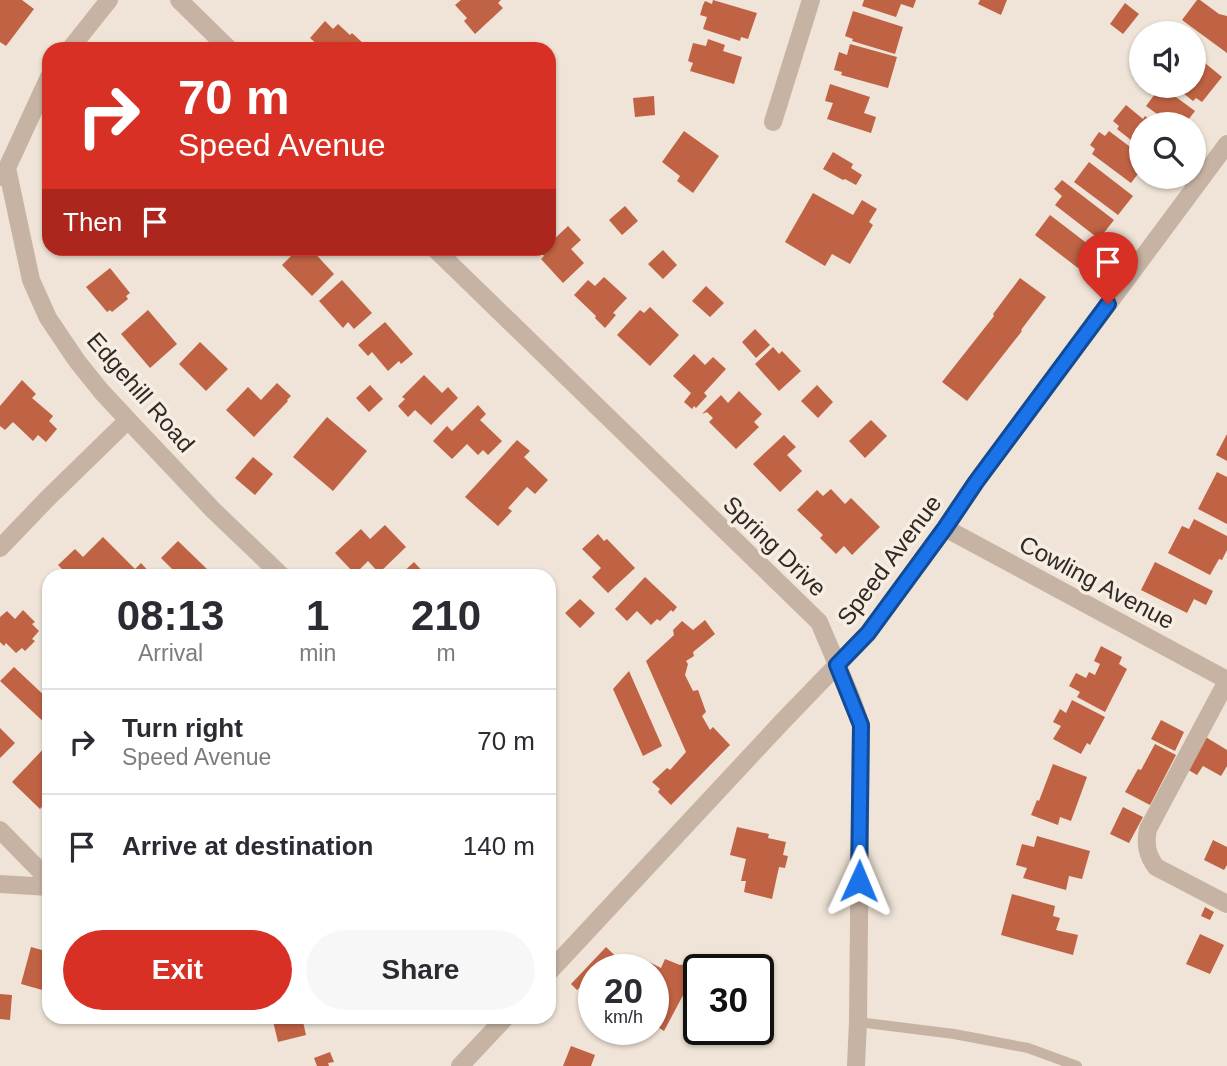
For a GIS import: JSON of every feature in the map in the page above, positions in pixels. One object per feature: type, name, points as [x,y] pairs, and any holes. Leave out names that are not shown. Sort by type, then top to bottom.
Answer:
[{"type":"street","points":[[76,42],[109,0]]},
{"type":"street","points":[[179,0],[222,42]]},
{"type":"street","points":[[774,122],[811,0]]},
{"type":"street","points":[[4,173],[42,92]]},
{"type":"street","name":"Speed Avenue","points":[[556,965],[868,633],[976,482],[1227,144]]},
{"type":"street","name":"Edgehill Road","points":[[4,173],[30,280],[77,361],[101,391],[213,510],[275,569]]},
{"type":"street","name":"Spring Drive","points":[[442,256],[818,622],[861,725],[856,1066]]},
{"type":"street","points":[[0,548],[128,420]]},
{"type":"street","name":"Cowling Avenue","points":[[945,528],[1227,680]]},
{"type":"street","points":[[1227,680],[1148,829],[1146,842],[1149,858],[1156,867],[1227,904]]},
{"type":"street","points":[[0,830],[42,873]]},
{"type":"street","points":[[0,884],[42,887]]},
{"type":"street","points":[[460,1066],[499,1024]]},
{"type":"lane","points":[[858,1022],[954,1034],[1028,1048],[1077,1066]]},
{"type":"building","points":[[0,0],[22,0],[34,9],[6,46],[0,42]]},
{"type":"building","points":[[461,0],[501,0],[498,3],[503,8],[475,34],[464,21],[467,18],[455,5]]},
{"type":"building","points":[[713,0],[757,13],[748,39],[741,37],[740,41],[703,29],[707,17],[700,15],[703,5],[705,1],[712,4]]},
{"type":"building","points":[[864,0],[916,0],[913,8],[901,4],[896,17],[862,6]]},
{"type":"building","points":[[980,0],[1007,0],[1001,15],[978,4]]},
{"type":"building","points":[[1197,0],[1227,16],[1227,53],[1206,38],[1206,21],[1182,20]]},
{"type":"building","points":[[1125,3],[1139,14],[1133,21],[1129,21],[1129,26],[1123,34],[1110,24]]},
{"type":"building","points":[[853,11],[903,27],[895,54],[852,41],[853,39],[845,36]]},
{"type":"building","points":[[325,21],[333,29],[338,24],[362,42],[314,42],[310,38]]},
{"type":"building","points":[[708,39],[725,45],[723,51],[742,57],[734,84],[690,71],[693,63],[688,61],[693,43],[706,46]]},
{"type":"building","points":[[850,44],[897,57],[888,88],[841,75],[842,72],[834,70],[839,52],[847,55]]},
{"type":"building","points":[[1206,64],[1222,77],[1206,97]]},
{"type":"building","points":[[830,84],[870,97],[864,113],[876,117],[871,133],[827,119],[833,103],[825,101]]},
{"type":"building","points":[[654,96],[655,115],[635,117],[633,98]]},
{"type":"building","points":[[1152,98],[1177,98],[1195,111],[1154,112],[1146,106]]},
{"type":"building","points":[[1126,105],[1134,112],[1129,112],[1129,138],[1117,129],[1119,126],[1113,121]]},
{"type":"building","points":[[684,131],[719,156],[693,193],[677,181],[680,176],[662,162]]},
{"type":"building","points":[[1109,131],[1129,146],[1129,182],[1092,154],[1095,149],[1090,145],[1099,132],[1105,136]]},
{"type":"building","points":[[833,152],[853,164],[851,168],[862,175],[856,185],[823,169]]},
{"type":"building","points":[[1089,162],[1133,196],[1118,215],[1074,182]]},
{"type":"building","points":[[1062,180],[1114,220],[1099,239],[1055,205],[1062,196],[1054,189]]},
{"type":"building","points":[[813,193],[853,215],[862,200],[877,209],[869,222],[873,225],[850,264],[832,254],[825,266],[785,242]]},
{"type":"building","points":[[625,206],[638,221],[622,235],[609,220]]},
{"type":"building","points":[[1050,215],[1093,248],[1078,268],[1035,235]]},
{"type":"building","points":[[568,226],[581,240],[571,249],[584,263],[563,283],[541,259],[544,256],[556,256],[556,237]]},
{"type":"building","points":[[663,250],[677,265],[663,279],[648,264]]},
{"type":"building","points":[[291,256],[317,256],[334,274],[312,296],[282,265]]},
{"type":"building","points":[[110,268],[130,293],[126,296],[128,299],[112,312],[107,312],[86,287]]},
{"type":"building","points":[[604,277],[627,298],[613,313],[616,315],[605,328],[574,295],[588,280],[595,286]]},
{"type":"building","points":[[1020,278],[1046,297],[967,401],[942,382]]},
{"type":"building","points":[[342,280],[372,313],[354,329],[348,322],[343,328],[319,301]]},
{"type":"building","points":[[706,286],[724,303],[710,317],[692,301]]},
{"type":"building","points":[[650,307],[679,335],[650,366],[617,335],[640,310],[644,313]]},
{"type":"building","points":[[148,310],[177,344],[150,368],[121,334]]},
{"type":"building","points":[[385,322],[413,354],[388,371],[372,352],[368,356],[358,345]]},
{"type":"building","points":[[755,329],[770,345],[756,358],[742,342]]},
{"type":"building","points":[[200,342],[228,369],[206,391],[179,364]]},
{"type":"building","points":[[773,347],[779,354],[782,351],[801,371],[779,391],[755,364]]},
{"type":"building","points":[[694,354],[705,365],[713,357],[726,369],[704,393],[707,396],[692,409],[684,402],[691,393],[673,376]]},
{"type":"building","points":[[424,375],[442,393],[448,387],[458,398],[431,425],[415,410],[408,417],[398,406],[405,399],[402,397]]},
{"type":"building","points":[[22,380],[36,394],[32,398],[53,416],[49,421],[57,429],[46,442],[38,435],[33,441],[13,422],[5,430],[0,426],[0,406]]},
{"type":"building","points":[[277,383],[291,396],[254,437],[226,410],[248,387],[261,400]]},
{"type":"building","points":[[370,385],[383,399],[369,412],[356,398]]},
{"type":"building","points":[[817,385],[833,402],[818,418],[801,401]]},
{"type":"building","points":[[739,391],[762,414],[754,422],[759,427],[736,449],[709,422],[713,418],[707,412],[702,414],[721,395],[728,403]]},
{"type":"building","points":[[478,405],[486,414],[480,420],[502,441],[488,455],[483,450],[478,455],[467,444],[452,459],[433,441],[447,426],[452,431]]},
{"type":"building","points":[[327,417],[367,451],[333,491],[293,457]]},
{"type":"building","points":[[871,420],[887,436],[865,458],[849,441]]},
{"type":"building","points":[[1227,434],[1227,461],[1216,455]]},
{"type":"building","points":[[784,435],[796,447],[787,455],[802,471],[780,492],[753,464]]},
{"type":"building","points":[[517,440],[530,451],[524,457],[548,480],[535,494],[527,487],[508,508],[512,511],[498,526],[465,497]]},
{"type":"building","points":[[253,457],[273,474],[255,495],[235,478]]},
{"type":"building","points":[[1217,472],[1227,477],[1227,524],[1198,509]]},
{"type":"building","points":[[831,489],[845,504],[851,498],[880,527],[852,555],[844,546],[836,554],[820,538],[823,535],[797,510],[817,490],[823,496]]},
{"type":"building","points":[[1194,519],[1227,536],[1227,550],[1210,575],[1168,553],[1182,526],[1189,529]]},
{"type":"building","points":[[385,525],[406,547],[383,569],[375,569],[368,561],[360,569],[350,569],[335,553],[361,529],[370,539]]},
{"type":"building","points":[[598,534],[604,541],[607,539],[635,568],[608,593],[592,577],[601,568],[582,549]]},
{"type":"building","points":[[103,537],[135,569],[62,569],[58,565],[75,549],[83,557]]},
{"type":"building","points":[[178,541],[207,569],[172,569],[161,558]]},
{"type":"building","points":[[414,562],[420,569],[406,569]]},
{"type":"building","points":[[1155,562],[1213,591],[1206,605],[1194,599],[1187,613],[1141,590]]},
{"type":"building","points":[[141,563],[147,569],[135,569]]},
{"type":"building","points":[[645,577],[677,607],[651,625],[637,611],[627,621],[615,609]]},
{"type":"building","points":[[580,599],[595,613],[580,628],[565,613]]},
{"type":"building","points":[[23,610],[35,622],[32,624],[39,631],[32,639],[35,641],[25,651],[22,648],[16,653],[6,643],[4,646],[0,642],[0,617],[7,611],[15,619]]},
{"type":"building","points":[[705,620],[715,634],[686,661],[688,664],[685,675],[693,691],[698,690],[706,712],[702,716],[710,730],[713,727],[730,745],[671,805],[652,782],[667,768],[670,770],[686,752],[646,661],[674,635],[673,630],[682,621],[693,630]]},
{"type":"building","points":[[1101,646],[1122,657],[1119,664],[1127,669],[1105,712],[1077,697],[1080,692],[1069,686],[1076,673],[1086,678],[1089,672],[1095,675],[1100,664],[1094,661]]},
{"type":"building","points":[[14,667],[42,693],[42,720],[0,681]]},
{"type":"building","points":[[629,671],[662,746],[643,756],[613,689]]},
{"type":"building","points":[[1072,700],[1105,717],[1090,745],[1087,743],[1081,754],[1053,739],[1061,726],[1053,722],[1060,709],[1066,713]]},
{"type":"building","points":[[1161,720],[1184,732],[1175,751],[1151,739]]},
{"type":"building","points":[[0,728],[15,743],[0,758]]},
{"type":"building","points":[[1204,736],[1227,750],[1227,766],[1221,776],[1203,766],[1197,775],[1185,768]]},
{"type":"building","points":[[1155,744],[1176,755],[1150,805],[1125,792]]},
{"type":"building","points":[[42,750],[40,809],[12,782]]},
{"type":"building","points":[[1053,764],[1087,777],[1071,821],[1060,817],[1058,825],[1031,815]]},
{"type":"building","points":[[1123,807],[1143,817],[1129,843],[1110,834]]},
{"type":"building","points":[[737,827],[769,834],[768,838],[786,842],[783,855],[788,856],[785,868],[779,867],[772,899],[744,892],[746,881],[741,881],[746,859],[730,855]]},
{"type":"building","points":[[1037,836],[1090,851],[1082,879],[1069,876],[1066,890],[1023,878],[1027,868],[1016,865],[1022,844],[1034,847]]},
{"type":"building","points":[[1213,840],[1227,847],[1227,865],[1224,870],[1204,860]]},
{"type":"building","points":[[1012,894],[1055,906],[1053,916],[1060,918],[1056,930],[1078,935],[1073,955],[1001,935]]},
{"type":"building","points":[[1205,907],[1214,912],[1210,920],[1201,916]]},
{"type":"building","points":[[1200,934],[1224,945],[1210,974],[1186,964]]},
{"type":"building","points":[[31,947],[42,950],[42,990],[21,984]]},
{"type":"building","points":[[606,947],[613,954],[599,954]]},
{"type":"building","points":[[669,961],[683,965],[683,995],[669,1022]]},
{"type":"building","points":[[578,977],[578,989],[571,984]]},
{"type":"building","points":[[0,994],[12,995],[10,1020],[0,1019]]},
{"type":"building","points":[[274,1024],[304,1024],[306,1035],[278,1042]]},
{"type":"building","points":[[571,1046],[595,1055],[591,1066],[563,1066]]},
{"type":"building","points":[[330,1052],[334,1062],[328,1063],[329,1066],[317,1066],[314,1058]]},
{"type":"route","points":[[859,881],[861,725],[837,665],[868,633],[1108,304]]}]
